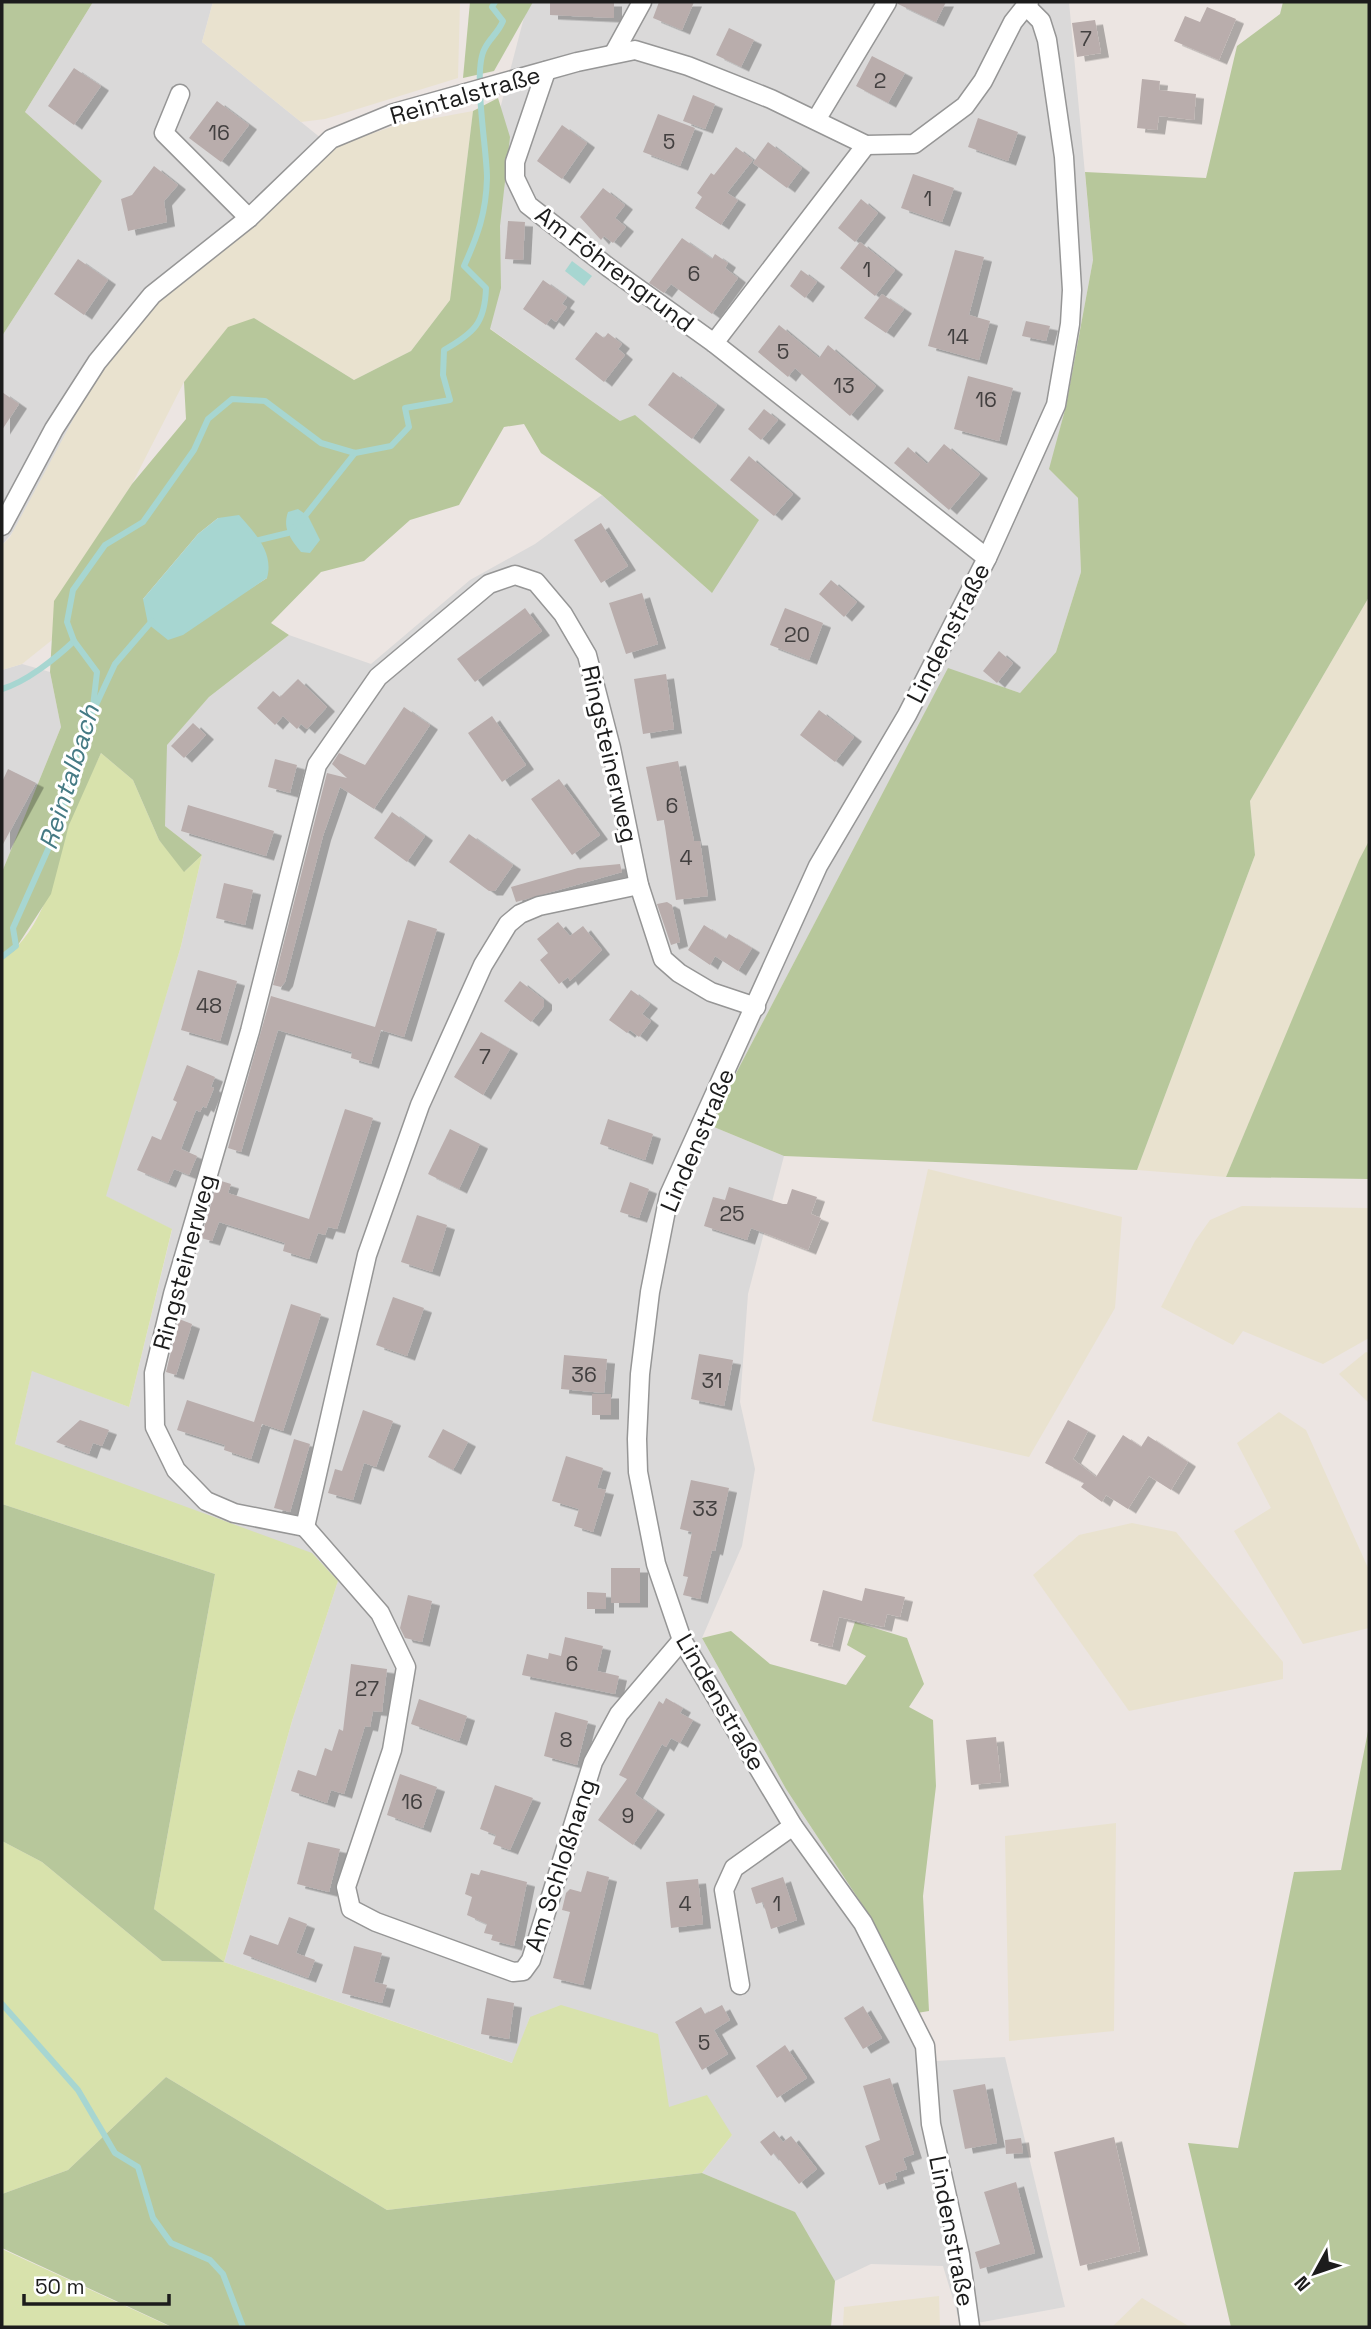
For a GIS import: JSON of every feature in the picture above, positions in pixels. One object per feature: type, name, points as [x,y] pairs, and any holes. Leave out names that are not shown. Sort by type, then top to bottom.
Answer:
[{"type":"street","points":[[614,53],[642,2]]},
{"type":"street","points":[[816,120],[887,2]]},
{"type":"street","name":"Reintalstraße","points":[[2,526],[54,429],[97,362],[152,295],[249,218],[331,139],[394,113],[614,53],[635,50],[688,66],[771,99],[866,145],[914,144],[942,126],[965,106],[983,81],[1013,22],[1028,4]]},
{"type":"street","name":"Lindenstraße","points":[[970,2327],[960,2255],[931,2124],[925,2046],[863,1923],[793,1826],[682,1640],[656,1564],[638,1472],[640,1374],[659,1233],[669,1195],[818,866],[907,715],[987,558],[1056,405],[1070,324],[1070,241],[1060,117],[1047,40],[1041,21],[1028,4]]},
{"type":"street","name":"Am Föhrengrund","points":[[547,71],[515,162],[520,193],[528,205],[714,342],[987,558]]},
{"type":"street","points":[[180,93],[164,133],[249,218]]},
{"type":"street","name":"Am Föhrengrund","points":[[714,342],[866,145]]},
{"type":"street","name":"Ringsteinerweg","points":[[305,1527],[234,1513],[206,1501],[176,1470],[155,1427],[152,1395],[154,1373],[173,1294],[250,1031],[317,765],[379,677],[489,584],[516,575],[536,582],[563,614],[587,654],[611,748],[639,885],[663,959],[679,974],[712,992],[756,1007]]},
{"type":"street","points":[[305,1527],[367,1255],[420,1105],[483,965],[508,924],[520,914],[538,906],[639,885]]},
{"type":"street","name":"Am Schloßhang","points":[[305,1527],[380,1613],[406,1667],[392,1750],[346,1887],[351,1909],[376,1922],[513,1972],[523,1971],[531,1960],[593,1762],[619,1714],[682,1640]]},
{"type":"street","points":[[740,1985],[724,1890],[734,1868],[793,1826]]},
{"type":"shaded area","points":[[93,2],[213,2],[202,42],[332,147],[2,545],[2,336],[102,181],[25,112]]},
{"type":"shaded area","points":[[213,2],[460,2],[458,78],[325,119],[301,122],[202,42]]},
{"type":"shaded area","points":[[528,2],[1069,2],[1093,260],[1066,406],[1050,469],[1078,498],[1081,572],[1056,652],[1020,693],[948,669],[709,1125],[784,1156],[748,1294],[740,1402],[755,1469],[742,1546],[702,1638],[786,1789],[867,1912],[917,2013],[936,2061],[1005,2057],[1065,2307],[961,2326],[943,2266],[871,2264],[835,2281],[794,2212],[702,2173],[732,2135],[669,2108],[530,2017],[513,2063],[224,1962],[292,1721],[338,1581],[15,1444],[32,1370],[129,1407],[172,1230],[105,1196],[181,946],[202,855],[165,826],[166,745],[209,697],[289,635],[371,664],[470,580],[535,544],[602,495],[712,593],[620,421],[450,300]]},
{"type":"shaded area","points":[[473,111],[450,300],[411,351],[354,380],[254,318],[184,382],[132,484],[55,601],[52,640],[22,664],[2,670],[2,545],[10,537],[90,388],[146,311],[332,147],[397,125]]},
{"type":"shaded area","points":[[1369,597],[1369,841],[1226,1177],[1137,1170],[1255,855],[1250,801]]},
{"type":"shaded area","points":[[22,664],[50,672],[61,727],[2,872],[2,670]]},
{"type":"shaded area","points":[[928,1169],[1122,1217],[1115,1308],[1029,1457],[872,1421]]},
{"type":"shaded area","points":[[1242,1206],[1369,1208],[1369,1338],[1323,1364],[1243,1331],[1233,1345],[1161,1307],[1195,1241],[1210,1220]]},
{"type":"shaded area","points":[[1366,1352],[1369,1353],[1369,1403],[1339,1374]]},
{"type":"shaded area","points":[[1279,1412],[1306,1430],[1369,1570],[1369,1628],[1303,1644],[1234,1531],[1271,1508],[1237,1443]]},
{"type":"shaded area","points":[[1132,1523],[1176,1532],[1283,1662],[1283,1679],[1129,1711],[1033,1575],[1079,1535]]},
{"type":"shaded area","points":[[1116,1823],[1114,2031],[1009,2041],[1005,1836]]},
{"type":"shaded area","points":[[939,2296],[940,2327],[843,2327],[844,2307]]},
{"type":"shaded area","points":[[1142,2298],[1190,2327],[1112,2327]]},
{"type":"green space","points":[[2,2],[93,2],[25,112],[102,181],[2,336]]},
{"type":"green space","points":[[470,2],[533,2],[494,71],[463,78]]},
{"type":"green space","points":[[1283,2],[1369,2],[1369,597],[1250,801],[1255,855],[1137,1170],[784,1156],[709,1125],[948,668],[1020,693],[1056,652],[1081,572],[1078,498],[1049,469],[1066,406],[1093,260],[1085,172],[1206,178],[1237,46],[1280,14]]},
{"type":"green space","points":[[498,98],[510,137],[500,226],[501,288],[490,329],[620,421],[635,415],[759,520],[712,593],[602,495],[541,453],[524,424],[504,427],[459,505],[410,520],[364,561],[321,572],[271,623],[289,635],[209,697],[167,745],[165,826],[202,855],[184,872],[159,840],[133,780],[101,753],[69,825],[51,894],[14,951],[2,960],[2,872],[61,727],[50,672],[54,601],[132,484],[186,419],[184,382],[228,327],[254,318],[354,380],[411,351],[450,300],[473,111]],"holes":[[[218,518],[267,578],[231,601],[143,599],[198,534]]]},
{"type":"green space","points":[[101,753],[133,780],[159,840],[185,871],[202,855],[181,946],[106,1196],[172,1229],[129,1407],[32,1371],[15,1444],[312,1553],[338,1581],[292,1721],[224,1962],[512,2063],[530,2017],[561,2005],[658,2034],[669,2107],[707,2095],[732,2135],[702,2173],[387,2210],[166,2077],[68,2170],[2,2194],[2,1841],[42,1862],[162,1961],[223,1962],[154,1909],[215,1574],[2,1504],[2,960],[17,947],[38,917],[52,882],[71,818]]},
{"type":"green space","points":[[1369,841],[1369,1179],[1226,1177],[1359,860]]},
{"type":"green space","points":[[2,1504],[215,1574],[154,1909],[224,1962],[162,1961],[42,1862],[2,1841]]},
{"type":"green space","points":[[855,1622],[907,1638],[924,1684],[909,1707],[933,1720],[936,1786],[923,1896],[929,2011],[917,2013],[867,1912],[786,1789],[702,1638],[731,1631],[770,1664],[846,1685],[866,1656],[847,1645]]},
{"type":"green space","points":[[1369,1726],[1369,2327],[1231,2327],[1188,2143],[1238,2148],[1294,1872],[1341,1870]]},
{"type":"green space","points":[[166,2077],[387,2210],[702,2173],[795,2212],[835,2281],[831,2327],[172,2327],[2,2248],[2,2194],[68,2170]]},
{"type":"green space","points":[[2,2249],[171,2327],[2,2327]]},
{"type":"water","points":[[572,261],[592,276],[584,286],[565,271]]},
{"type":"water","points":[[298,509],[308,516],[320,540],[310,553],[301,552],[287,529],[288,512]]},
{"type":"water","points":[[239,515],[266,552],[269,569],[267,578],[183,635],[168,640],[148,624],[143,599],[198,534],[218,518]]},
{"type":"building","points":[[550,2],[614,2],[614,18],[550,15]]},
{"type":"building","points":[[659,2],[694,2],[682,30],[653,18]]},
{"type":"building","points":[[898,2],[946,2],[936,22]]},
{"type":"building","points":[[1207,7],[1236,19],[1219,60],[1174,41],[1185,16],[1200,22]]},
{"type":"building","points":[[1095,20],[1101,53],[1077,57],[1072,23]]},
{"type":"building","points":[[729,28],[754,40],[741,67],[716,55]]},
{"type":"building","points":[[872,56],[905,73],[888,103],[856,86]]},
{"type":"building","points":[[74,68],[101,86],[74,125],[48,106]]},
{"type":"building","points":[[1142,79],[1160,81],[1159,90],[1196,94],[1194,120],[1159,116],[1157,130],[1137,128]]},
{"type":"building","points":[[693,95],[715,104],[705,129],[683,121]]},
{"type":"building","points":[[217,101],[249,125],[221,162],[189,138]]},
{"type":"building","points":[[658,114],[695,128],[680,166],[643,152]]},
{"type":"building","points":[[978,118],[1018,132],[1008,161],[968,147]]},
{"type":"building","points":[[562,125],[587,143],[562,179],[537,161]]},
{"type":"building","points":[[768,142],[802,168],[787,188],[753,163]]},
{"type":"building","points":[[736,147],[753,160],[727,193],[738,200],[721,225],[695,208],[702,197],[697,193],[711,173],[714,175]]},
{"type":"building","points":[[154,166],[178,185],[164,201],[167,222],[128,231],[121,199],[132,195]]},
{"type":"building","points":[[913,174],[954,188],[942,222],[901,208]]},
{"type":"building","points":[[603,188],[625,205],[615,218],[626,227],[613,243],[604,236],[601,240],[580,217]]},
{"type":"building","points":[[861,199],[878,213],[855,242],[838,228]]},
{"type":"building","points":[[508,221],[525,222],[523,260],[505,259]]},
{"type":"building","points":[[682,238],[712,259],[715,254],[728,263],[725,268],[738,278],[712,314],[671,284],[664,293],[649,283]]},
{"type":"building","points":[[860,242],[895,270],[875,296],[840,268]]},
{"type":"building","points":[[955,250],[984,257],[969,315],[990,321],[979,360],[928,346]]},
{"type":"building","points":[[78,259],[108,280],[84,315],[54,294]]},
{"type":"building","points":[[801,270],[817,282],[805,298],[790,286]]},
{"type":"building","points":[[543,280],[567,297],[562,304],[567,307],[556,322],[551,318],[546,325],[523,309]]},
{"type":"building","points":[[882,294],[904,309],[886,333],[864,318]]},
{"type":"building","points":[[1026,321],[1050,326],[1046,341],[1022,336]]},
{"type":"building","points":[[779,325],[819,358],[828,345],[876,386],[850,416],[795,368],[788,377],[758,352]]},
{"type":"building","points":[[596,332],[604,338],[608,333],[622,344],[618,349],[625,355],[604,382],[575,359]]},
{"type":"building","points":[[673,372],[717,405],[692,439],[648,405]]},
{"type":"building","points":[[968,376],[1013,388],[999,441],[954,429]]},
{"type":"building","points":[[2,392],[19,404],[2,430]]},
{"type":"building","points":[[764,409],[778,420],[761,440],[748,429]]},
{"type":"building","points":[[944,444],[980,474],[949,510],[894,463],[908,447],[927,464]]},
{"type":"building","points":[[749,456],[793,494],[774,516],[730,480]]},
{"type":"building","points":[[601,523],[628,566],[601,583],[574,540]]},
{"type":"building","points":[[831,580],[857,602],[844,617],[819,594]]},
{"type":"building","points":[[642,593],[658,644],[626,654],[609,603]]},
{"type":"building","points":[[525,608],[542,631],[475,682],[457,659]]},
{"type":"building","points":[[785,608],[823,623],[809,660],[770,645]]},
{"type":"building","points":[[999,651],[1013,663],[997,683],[983,671]]},
{"type":"building","points":[[666,674],[674,729],[643,734],[634,679]]},
{"type":"building","points":[[298,679],[327,707],[307,729],[301,724],[297,729],[283,716],[275,725],[257,708],[273,691],[280,697]]},
{"type":"building","points":[[404,707],[430,725],[374,809],[340,787],[323,836],[285,982],[281,987],[273,985],[327,773],[347,778],[332,764],[339,753],[365,765]]},
{"type":"building","points":[[819,710],[854,737],[835,762],[800,735]]},
{"type":"building","points":[[492,716],[526,765],[502,782],[468,733]]},
{"type":"building","points":[[193,723],[206,735],[184,758],[171,746]]},
{"type":"building","points":[[275,759],[297,765],[290,793],[268,787]]},
{"type":"building","points":[[678,761],[694,841],[700,841],[708,896],[676,900],[664,820],[657,821],[646,767]]},
{"type":"building","points":[[8,769],[36,783],[2,846],[2,782]]},
{"type":"building","points":[[559,779],[600,835],[572,855],[531,799]]},
{"type":"building","points":[[188,805],[274,831],[266,856],[181,831]]},
{"type":"building","points":[[392,812],[425,836],[407,862],[374,838]]},
{"type":"building","points":[[469,834],[513,865],[495,891],[489,891],[449,862]]},
{"type":"building","points":[[620,864],[622,872],[516,902],[511,887],[578,868]]},
{"type":"building","points":[[224,883],[253,890],[245,925],[216,918]]},
{"type":"building","points":[[667,902],[672,905],[680,942],[671,945],[657,904]]},
{"type":"building","points":[[408,920],[437,929],[404,1037],[381,1030],[371,1064],[351,1058],[352,1052],[278,1030],[241,1152],[228,1148],[271,996],[375,1027]]},
{"type":"building","points":[[558,922],[570,936],[583,926],[602,950],[570,981],[568,977],[559,984],[540,960],[548,953],[537,939]]},
{"type":"building","points":[[704,925],[726,939],[729,934],[752,948],[738,971],[715,956],[710,965],[688,950]]},
{"type":"building","points":[[198,970],[237,981],[220,1041],[181,1030]]},
{"type":"building","points":[[520,981],[544,1000],[544,1006],[531,1022],[504,1001]]},
{"type":"building","points":[[631,990],[650,1004],[642,1014],[651,1021],[639,1037],[630,1030],[627,1033],[609,1020]]},
{"type":"building","points":[[481,1032],[510,1049],[483,1095],[454,1077]]},
{"type":"building","points":[[187,1065],[215,1077],[211,1087],[214,1088],[206,1108],[203,1106],[200,1112],[196,1110],[181,1149],[197,1156],[189,1175],[174,1169],[168,1183],[137,1170],[152,1136],[161,1140],[177,1102],[173,1100]]},
{"type":"building","points":[[345,1109],[373,1118],[337,1229],[328,1227],[325,1235],[318,1233],[309,1259],[283,1251],[285,1243],[219,1222],[212,1241],[201,1238],[218,1180],[231,1184],[228,1193],[309,1219]]},
{"type":"building","points":[[608,1119],[653,1134],[645,1160],[600,1144]]},
{"type":"building","points":[[450,1129],[480,1144],[459,1189],[428,1174]]},
{"type":"building","points":[[630,1182],[649,1189],[639,1218],[620,1212]]},
{"type":"building","points":[[729,1187],[783,1204],[787,1204],[792,1189],[817,1197],[811,1214],[821,1218],[808,1250],[751,1228],[747,1240],[704,1226],[713,1197],[725,1200]]},
{"type":"building","points":[[417,1215],[447,1225],[432,1272],[401,1262]]},
{"type":"building","points":[[393,1297],[424,1308],[407,1356],[376,1345]]},
{"type":"building","points":[[291,1304],[321,1314],[283,1431],[262,1424],[251,1459],[224,1450],[225,1445],[177,1430],[187,1400],[254,1422]]},
{"type":"building","points":[[179,1319],[192,1324],[176,1375],[166,1372]]},
{"type":"building","points":[[699,1354],[733,1360],[724,1406],[691,1399]]},
{"type":"building","points":[[564,1355],[607,1359],[604,1393],[561,1389]]},
{"type":"building","points":[[592,1394],[611,1394],[611,1415],[592,1415]]},
{"type":"building","points":[[363,1410],[393,1421],[376,1467],[364,1463],[353,1500],[328,1493],[335,1469],[342,1471]]},
{"type":"building","points":[[80,1420],[109,1430],[102,1446],[93,1443],[89,1454],[56,1442]]},
{"type":"building","points":[[1068,1420],[1088,1431],[1073,1459],[1096,1477],[1123,1435],[1141,1447],[1148,1436],[1188,1462],[1171,1490],[1149,1476],[1128,1509],[1106,1495],[1102,1502],[1081,1487],[1084,1483],[1045,1463]]},
{"type":"building","points":[[443,1429],[468,1442],[453,1470],[428,1457]]},
{"type":"building","points":[[294,1439],[310,1444],[290,1512],[274,1508]]},
{"type":"building","points":[[566,1456],[603,1468],[597,1488],[606,1490],[593,1532],[574,1526],[579,1509],[552,1501]]},
{"type":"building","points":[[691,1480],[729,1488],[715,1551],[712,1550],[700,1599],[683,1595],[688,1577],[683,1576],[692,1532],[680,1529]]},
{"type":"building","points":[[611,1568],[640,1568],[640,1603],[611,1603]]},
{"type":"building","points":[[865,1588],[905,1597],[900,1617],[887,1614],[884,1627],[839,1617],[832,1647],[810,1641],[823,1590],[862,1601]]},
{"type":"building","points":[[587,1592],[606,1593],[606,1609],[587,1609]]},
{"type":"building","points":[[408,1595],[432,1601],[422,1642],[405,1638],[400,1628]]},
{"type":"building","points":[[565,1637],[603,1646],[597,1671],[619,1676],[615,1694],[522,1675],[527,1654],[548,1659],[549,1653],[561,1656]]},
{"type":"building","points":[[351,1664],[387,1669],[382,1712],[373,1711],[370,1727],[365,1726],[344,1794],[331,1790],[327,1803],[291,1791],[298,1770],[316,1776],[325,1748],[332,1751],[339,1729],[343,1731]]},
{"type":"building","points":[[666,1698],[683,1708],[680,1713],[693,1720],[680,1743],[671,1738],[666,1747],[662,1744],[635,1794],[657,1810],[633,1845],[598,1820],[627,1779],[619,1775],[659,1701],[663,1704]]},
{"type":"building","points":[[419,1699],[467,1716],[459,1741],[411,1724]]},
{"type":"building","points":[[555,1712],[588,1721],[577,1765],[544,1756]]},
{"type":"building","points":[[996,1737],[1001,1782],[971,1785],[966,1740]]},
{"type":"building","points":[[400,1774],[437,1787],[423,1828],[387,1815]]},
{"type":"building","points":[[495,1785],[533,1798],[510,1850],[493,1844],[496,1835],[480,1829]]},
{"type":"building","points":[[308,1842],[340,1849],[329,1892],[297,1884]]},
{"type":"building","points":[[481,1870],[527,1882],[514,1946],[491,1940],[493,1935],[484,1933],[487,1924],[467,1915],[472,1897],[465,1894],[471,1873],[479,1875]]},
{"type":"building","points":[[587,1871],[609,1877],[583,1985],[553,1978],[570,1912],[562,1910],[566,1893],[570,1889],[581,1892]]},
{"type":"building","points":[[783,1877],[797,1920],[771,1929],[763,1902],[756,1904],[751,1888]]},
{"type":"building","points":[[698,1879],[703,1924],[671,1928],[666,1882]]},
{"type":"building","points":[[289,1917],[307,1924],[296,1953],[315,1960],[308,1978],[243,1954],[250,1935],[278,1945]]},
{"type":"building","points":[[354,1946],[382,1953],[374,1982],[387,1985],[382,2003],[342,1993]]},
{"type":"building","points":[[487,1998],[514,2003],[509,2039],[481,2034]]},
{"type":"building","points":[[722,2005],[730,2020],[714,2030],[728,2054],[702,2070],[675,2022],[701,2007],[705,2014]]},
{"type":"building","points":[[863,2006],[882,2038],[863,2049],[844,2018]]},
{"type":"building","points":[[785,2045],[807,2078],[777,2098],[756,2066]]},
{"type":"building","points":[[890,2078],[914,2154],[903,2158],[907,2169],[895,2173],[897,2179],[879,2185],[865,2146],[880,2140],[863,2086]]},
{"type":"building","points":[[985,2084],[997,2143],[965,2149],[953,2090]]},
{"type":"building","points":[[774,2131],[783,2142],[791,2136],[817,2169],[799,2184],[774,2153],[771,2156],[760,2142]]},
{"type":"building","points":[[1114,2137],[1140,2251],[1080,2266],[1054,2152]]},
{"type":"building","points":[[1021,2138],[1023,2153],[1006,2154],[1005,2140]]},
{"type":"building","points":[[1016,2182],[1035,2253],[980,2269],[975,2252],[1000,2244],[984,2192]]},
{"type":"waterway","name":"Reintalbach","points":[[2,957],[16,946],[13,928],[58,827],[81,737],[92,715],[97,672],[74,641],[67,622],[73,590],[105,545],[143,522],[194,450],[208,419],[232,399],[265,401],[321,443],[355,453],[391,446],[409,427],[405,408],[450,400],[443,375],[444,350],[476,326],[485,300],[486,288],[464,266],[477,234],[485,202],[487,178],[480,74],[485,48],[503,21],[492,7],[495,2]]},
{"type":"waterway","points":[[301,521],[355,453]]},
{"type":"waterway","points":[[255,541],[288,533],[293,528]]},
{"type":"waterway","points":[[95,707],[115,664],[152,621]]},
{"type":"waterway","points":[[2,689],[40,669],[74,641]]},
{"type":"waterway","points":[[2,2004],[78,2090],[115,2153],[138,2167],[153,2218],[171,2243],[210,2260],[223,2274],[243,2327]]}]
